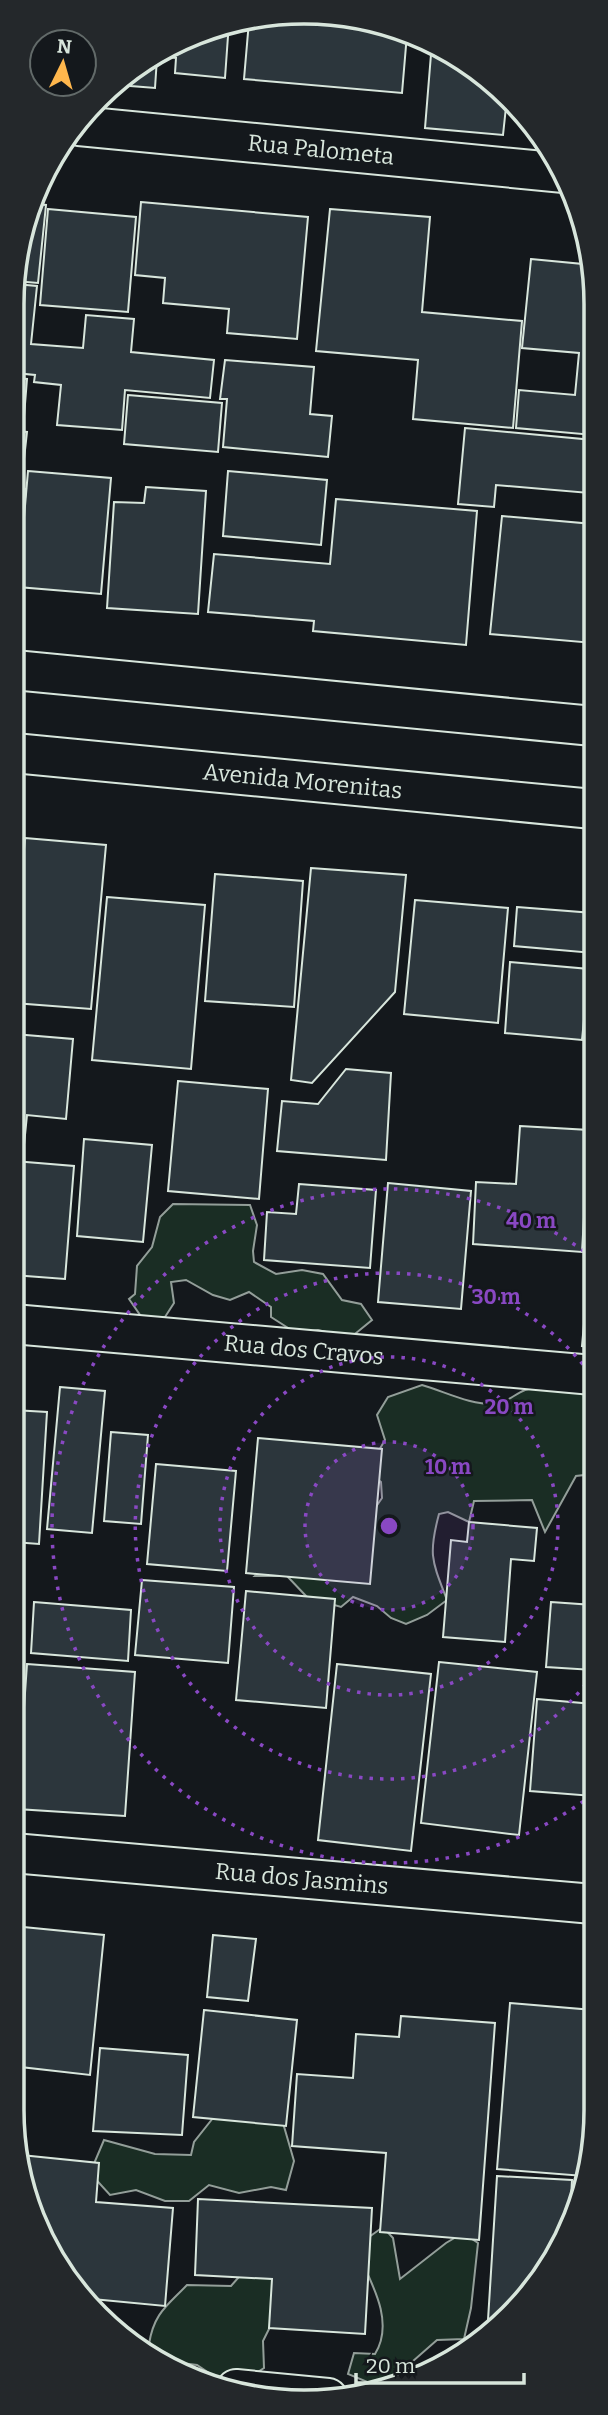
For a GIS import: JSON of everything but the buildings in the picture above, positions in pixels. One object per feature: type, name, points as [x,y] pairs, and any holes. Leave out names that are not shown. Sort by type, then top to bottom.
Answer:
[{"type":"street","name":"Rua Palometa","points":[[88,127],[550,172]]},
{"type":"street","points":[[24,671],[584,725]]},
{"type":"street","name":"Avenida Morenitas","points":[[24,754],[584,809]]},
{"type":"street","name":"Rua dos Cravos","points":[[24,1325],[584,1374]]},
{"type":"street","name":"Rua dos Jasmins","points":[[24,1854],[584,1903]]},
{"type":"green space","points":[[173,1204],[250,1205],[257,1225],[254,1262],[276,1274],[302,1270],[323,1274],[342,1300],[361,1304],[372,1320],[350,1338],[318,1330],[296,1333],[271,1317],[271,1307],[249,1292],[230,1300],[213,1295],[186,1280],[171,1282],[174,1303],[165,1317],[145,1322],[129,1299],[135,1294],[137,1266],[152,1247],[160,1217]]},
{"type":"green space","points":[[422,1385],[486,1404],[500,1403],[525,1390],[540,1387],[570,1388],[584,1392],[584,1475],[576,1476],[545,1532],[532,1500],[474,1501],[469,1522],[448,1512],[439,1514],[433,1539],[433,1558],[447,1600],[427,1615],[406,1624],[391,1618],[377,1606],[353,1597],[341,1607],[307,1597],[287,1576],[255,1576],[284,1551],[373,1511],[382,1498],[381,1482],[367,1471],[385,1440],[377,1415],[388,1397]]},
{"type":"green space","points":[[217,2113],[283,2123],[294,2161],[286,2190],[271,2187],[239,2193],[209,2185],[189,2201],[165,2201],[136,2190],[110,2195],[90,2173],[104,2140],[155,2154],[191,2155],[194,2142]]},
{"type":"green space","points":[[383,2227],[393,2238],[400,2279],[463,2233],[478,2243],[471,2308],[464,2339],[437,2340],[413,2361],[410,2369],[394,2376],[369,2383],[348,2374],[354,2353],[375,2354],[383,2327],[378,2300],[355,2247]]},
{"type":"green space","points":[[253,2261],[278,2273],[274,2319],[263,2341],[264,2368],[253,2375],[223,2378],[197,2365],[180,2362],[149,2343],[158,2317],[187,2285],[231,2286]]}]
